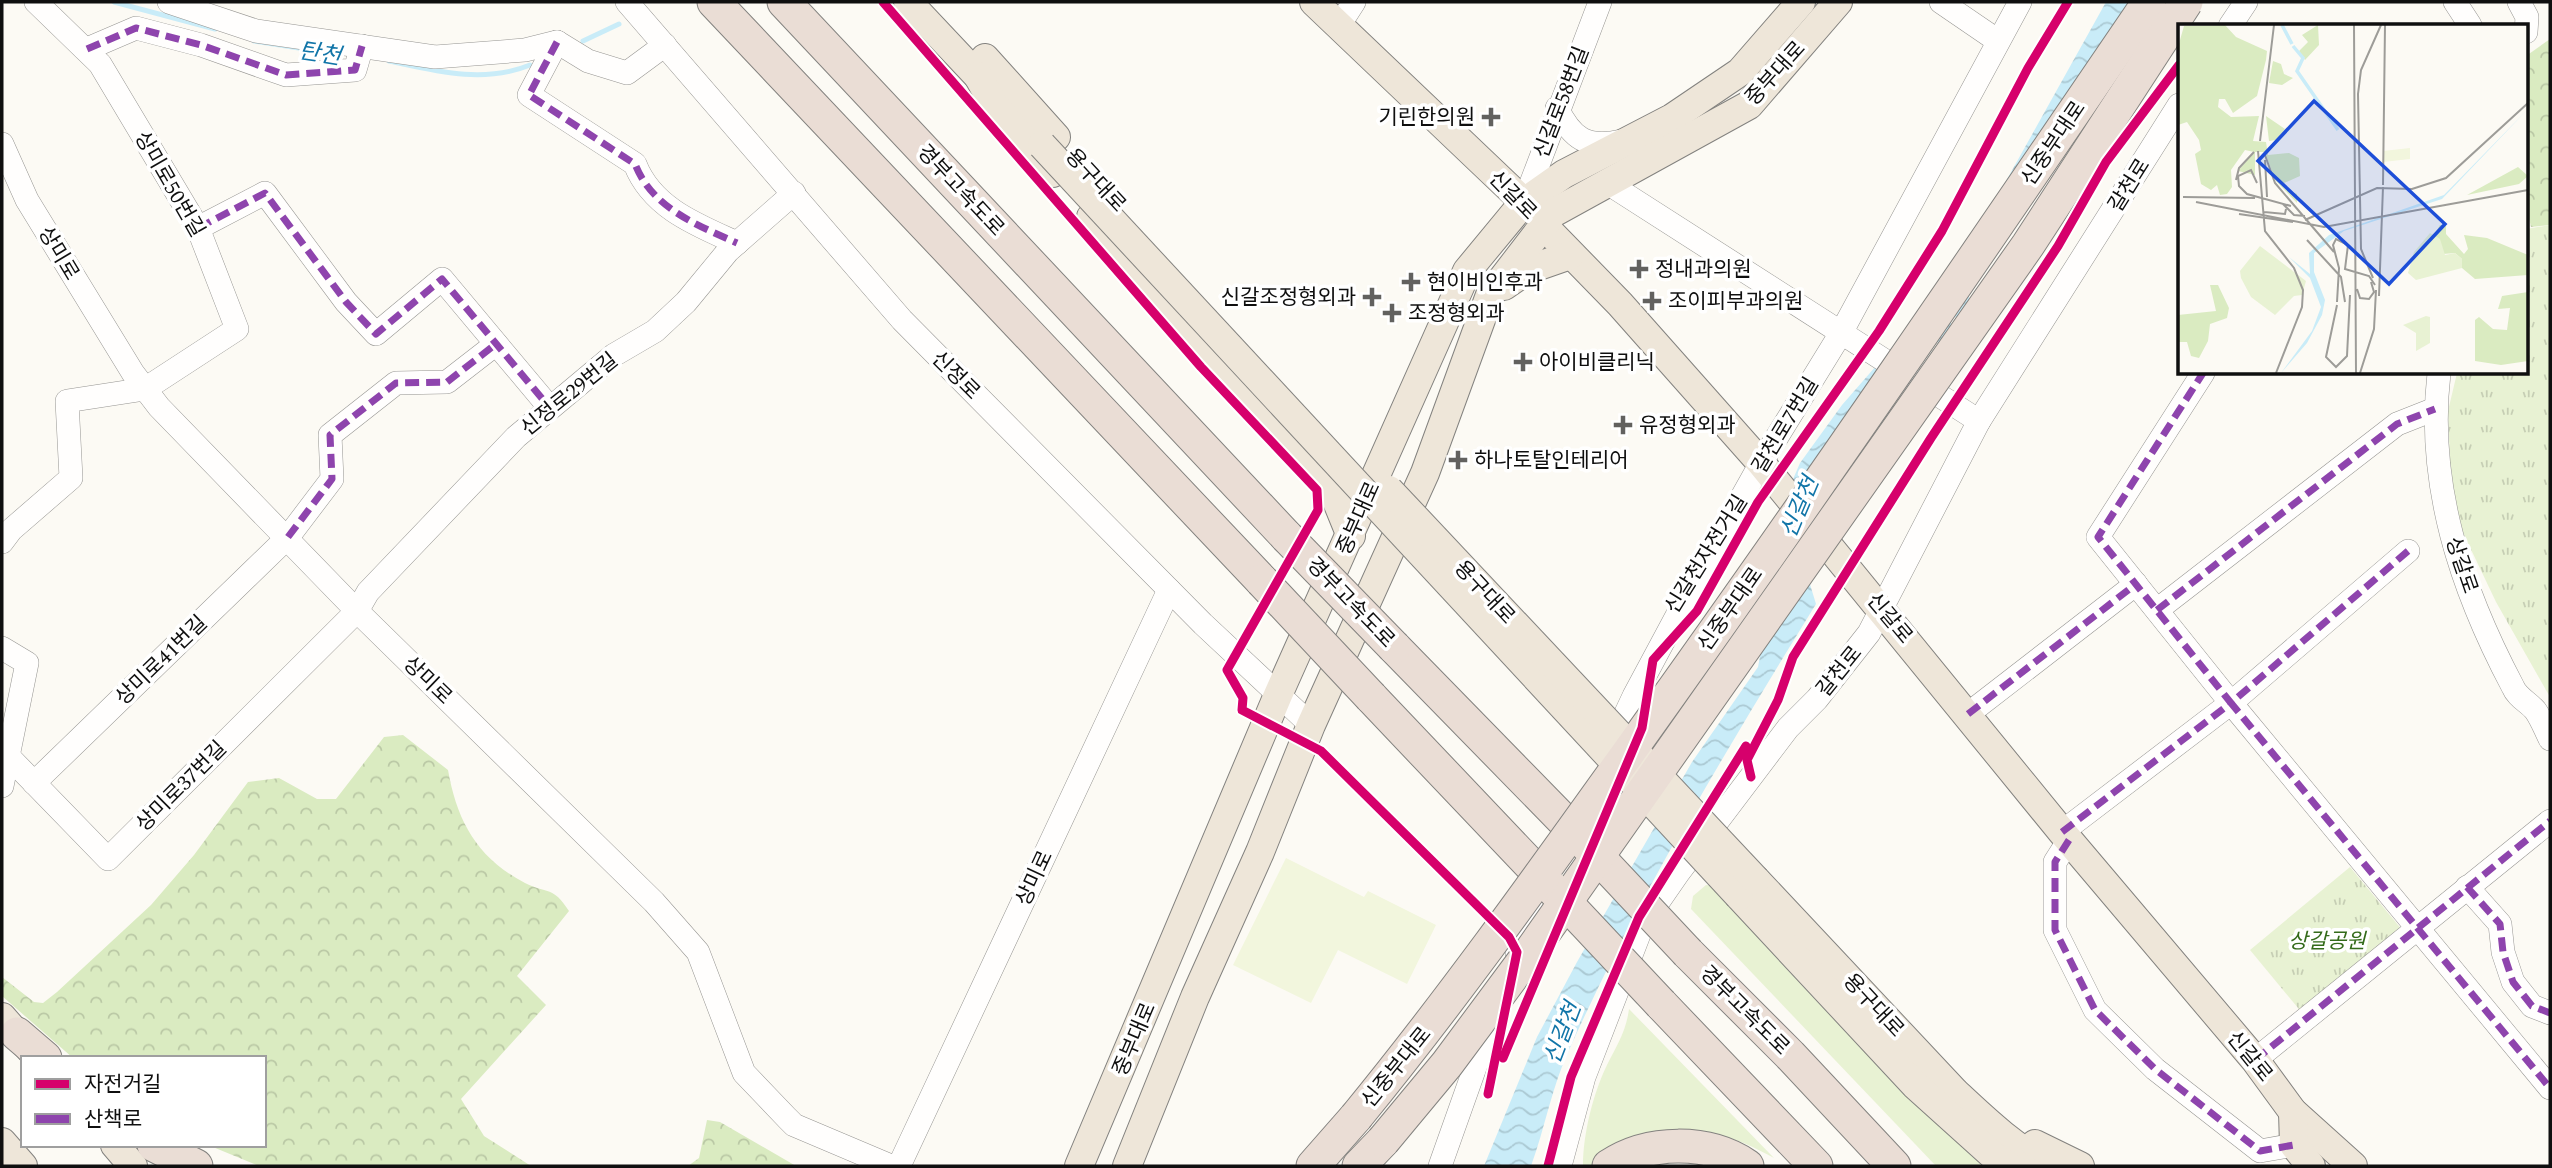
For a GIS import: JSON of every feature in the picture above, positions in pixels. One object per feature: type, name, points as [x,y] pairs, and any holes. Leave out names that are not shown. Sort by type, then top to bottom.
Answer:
[{"type":"highway","points":[[714,2],[1816,1166]]},
{"type":"highway","name":"경부고속도로","points":[[784,2],[1287,537],[1567,824],[1688,953],[1790,1055],[1894,1166]]},
{"type":"highway","name":"신중부대로","points":[[1313,1166],[1414,1046],[1636,742],[1832,465],[2149,2]]},
{"type":"highway","name":"신중부대로","points":[[1359,1166],[1447,1064],[1531,951],[2020,256],[2186,2]]},
{"type":"highway","points":[[19,1036],[44,1056]]},
{"type":"highway","points":[[1609,1166],[1644,1150],[1667,1146],[1715,1152],[1747,1166]]},
{"type":"highway","points":[[158,1147],[196,1166]]},
{"type":"main road","name":"용구대로","points":[[908,2],[978,76],[1049,141]]},
{"type":"main road","name":"용구대로","points":[[934,2],[1049,141],[1748,888],[1915,1085],[1997,1159],[2010,1166]]},
{"type":"main road","name":"신갈로","points":[[1314,2],[1524,202]]},
{"type":"main road","name":"중부대로","points":[[1079,1166],[1278,695],[1467,271],[1524,202],[1564,174],[1672,118],[1741,72],[1801,2]]},
{"type":"main road","name":"중부대로","points":[[1127,1166],[1195,997],[1260,852],[1311,725],[1425,473],[1490,295],[1553,213],[1749,105],[1838,2]]},
{"type":"main road","points":[[978,76],[994,105],[1320,470],[1334,492],[1351,536]]},
{"type":"main road","name":"신갈로","points":[[1543,225],[1620,304],[1765,468],[1877,602],[2065,836],[2255,1059],[2293,1112],[2353,1166]]},
{"type":"main road","points":[[1490,295],[1527,270],[1570,255]]},
{"type":"main road","name":"용구대로","points":[[1748,888],[1811,937],[1955,1092],[2011,1141],[2050,1166]]},
{"type":"main road","points":[[1811,937],[2032,1143],[2080,1166]]},
{"type":"main road","points":[[2293,1112],[2298,1159]]},
{"type":"main road","points":[[2,1142],[23,1166]]},
{"type":"main road","points":[[117,1147],[133,1166]]},
{"type":"street","name":"상미로50번길","points":[[36,2],[100,64],[198,228],[237,328],[145,389]]},
{"type":"street","points":[[169,2],[256,31],[435,57],[525,50],[556,42],[588,61],[627,73],[665,45]]},
{"type":"street","name":"신정로","points":[[627,2],[902,320],[1169,590],[1311,725]]},
{"type":"street","points":[[1338,27],[1354,2]]},
{"type":"street","name":"신갈로58번길","points":[[1524,202],[1600,2]]},
{"type":"street","points":[[1941,2],[1997,41]]},
{"type":"street","name":"갈천로7번길","points":[[1440,1166],[1525,933],[1634,696],[1841,334],[2020,2]]},
{"type":"street","points":[[2231,24],[2246,2]]},
{"type":"street","points":[[2455,2],[2469,24]]},
{"type":"street","points":[[2470,24],[2472,11],[2479,2]]},
{"type":"street","points":[[2519,2],[2527,18],[2527,24]]},
{"type":"street","points":[[87,49],[136,28],[201,45],[286,75],[355,70],[362,46]]},
{"type":"street","points":[[556,42],[529,95],[604,141],[635,164],[642,181],[680,217],[737,243]]},
{"type":"street","name":"갈천로","points":[[1560,1166],[1584,1077],[1643,925],[1788,728],[1853,656],[1877,602],[1972,415],[2178,106]]},
{"type":"street","points":[[1558,108],[1572,133],[1583,141],[1609,144],[1629,140]]},
{"type":"street","name":"상미로","points":[[2,144],[27,200],[145,389],[357,611],[654,902],[698,952],[744,1073],[787,1118],[794,1125],[891,1166]]},
{"type":"street","points":[[1606,182],[1972,415]]},
{"type":"street","points":[[198,228],[265,193],[346,302],[376,334],[442,279],[550,408]]},
{"type":"street","name":"신정로29번길","points":[[357,611],[368,592],[516,437],[614,355],[655,331],[686,302],[737,243],[794,193]]},
{"type":"street","name":"신갈로","points":[[1524,202],[1543,225]]},
{"type":"street","name":"상미로41번길","points":[[34,782],[288,537],[332,479],[330,436],[396,383],[447,382],[496,344]]},
{"type":"street","points":[[2202,374],[2098,537],[2231,703],[2550,1088]]},
{"type":"street","name":"상갈로","points":[[2439,374],[2435,409],[2438,478],[2463,575],[2514,691],[2536,711],[2550,738]]},
{"type":"street","points":[[2,542],[11,530],[71,478],[67,401],[145,389]]},
{"type":"street","points":[[2157,610],[2397,424],[2435,409]]},
{"type":"street","points":[[2298,1159],[2260,1151],[2155,1069],[2095,1010],[2055,930],[2055,862],[2065,836],[2231,703],[2408,551]]},
{"type":"street","points":[[1968,714],[2136,584]]},
{"type":"street","name":"상미로","points":[[899,1166],[1169,590]]},
{"type":"street","name":"상미로37번길","points":[[8,755],[108,859],[357,611]]},
{"type":"street","points":[[2,648],[27,663],[2,786]]},
{"type":"street","points":[[2255,1059],[2550,821]]},
{"type":"street","points":[[2467,887],[2500,924],[2503,952],[2513,982],[2532,1006],[2550,1013]]},
{"type":"green space","points":[[2550,39],[2550,225],[2531,227],[2528,214],[2528,55]]},
{"type":"green space","points":[[2550,225],[2550,697],[2496,602],[2456,518],[2450,466],[2448,411],[2457,374],[2528,374],[2528,229]]},
{"type":"green space","points":[[403,735],[448,770],[457,806],[482,850],[508,873],[554,894],[569,911],[517,976],[546,1005],[461,1099],[484,1136],[531,1166],[259,1166],[213,1147],[266,1147],[266,1056],[71,1056],[2,996],[2,977],[34,1002],[43,1003],[57,992],[151,905],[194,855],[248,782],[279,778],[317,799],[336,799],[384,737]]},
{"type":"green space","points":[[1286,858],[1364,897],[1368,891],[1436,925],[1407,984],[1338,950],[1311,1003],[1233,965]]},
{"type":"green space","name":"상갈공원","points":[[2350,867],[2403,931],[2303,1014],[2250,950]]},
{"type":"green space","points":[[1706,885],[1715,886],[1989,1166],[1936,1166],[1691,909],[1693,896]]},
{"type":"green space","points":[[1629,1009],[1774,1158],[1720,1135],[1676,1131],[1645,1136],[1597,1160],[1592,1166],[1583,1166],[1593,1101],[1623,1032]]},
{"type":"green space","points":[[707,1120],[720,1122],[796,1166],[688,1166],[699,1158]]},
{"type":"water","name":"신갈천","points":[[2106,2],[2142,2],[1969,289],[1969,305],[1960,315],[1950,319],[1953,334],[1919,352],[1822,495],[1825,522],[1802,558],[1816,604],[1654,879],[1596,992],[1563,1064],[1531,1166],[1484,1166],[1537,1037],[1577,962],[1692,762],[1758,667],[1772,594],[1763,549],[1800,463],[1842,405],[1930,304],[2001,190]]},
{"type":"waterway","name":"탄천","points":[[114,2],[215,29]]},
{"type":"waterway","name":"탄천","points":[[583,41],[619,24]]},
{"type":"waterway","name":"탄천","points":[[254,41],[324,52]]},
{"type":"waterway","name":"탄천","points":[[389,61],[442,72],[477,75],[513,71],[530,65]]},
{"type":"marked path","points":[[87,49],[136,28],[201,45],[286,75],[355,70],[362,46]]},
{"type":"marked path","points":[[557,42],[529,95],[635,164],[652,192],[664,204],[692,222],[737,243]]},
{"type":"marked path","points":[[198,228],[265,193],[346,302],[376,334],[442,279],[550,408]]},
{"type":"marked path","points":[[288,537],[332,479],[330,435],[396,383],[447,382],[496,344]]},
{"type":"marked path","points":[[2062,832],[2231,703],[2098,537],[2202,374]]},
{"type":"marked path","points":[[2157,610],[2397,424],[2435,409]]},
{"type":"marked path","points":[[2408,551],[2231,703],[2550,1088]]},
{"type":"marked path","points":[[1968,714],[2136,584]]},
{"type":"marked path","points":[[2255,1060],[2550,821]]},
{"type":"marked path","points":[[2069,840],[2055,862],[2055,930],[2095,1010],[2155,1069],[2260,1151],[2294,1145]]},
{"type":"marked path","points":[[2467,887],[2500,924],[2503,952],[2513,982],[2532,1006],[2550,1013]]},
{"type":"cycle path","points":[[883,2],[1201,367],[1317,490],[1318,510],[1227,670],[1243,698],[1242,710],[1321,751],[1509,937],[1517,952],[1488,1094]]},
{"type":"cycle path","name":"신갈천자전거길","points":[[1503,1058],[1642,728],[1653,660],[1697,611],[1758,502],[1879,331],[1942,231],[2028,68],[2068,2]]},
{"type":"cycle path","points":[[1751,777],[1747,760],[1778,700],[1793,657],[1931,438],[2058,246],[2106,162],[2178,66]]},
{"type":"cycle path","points":[[1548,1166],[1571,1077],[1639,917],[1746,746]]},
{"type":"place","name":"기린한의원","points":[[1491,117]]},
{"type":"place","name":"정내과의원","points":[[1639,269]]},
{"type":"place","name":"현이비인후과","points":[[1411,282]]},
{"type":"place","name":"신갈조정형외과","points":[[1372,297]]},
{"type":"place","name":"조이피부과의원","points":[[1652,301]]},
{"type":"place","name":"조정형외과","points":[[1392,313]]},
{"type":"place","name":"아이비클리닉","points":[[1523,362]]},
{"type":"place","name":"유정형외과","points":[[1623,425]]},
{"type":"place","name":"하나토탈인테리어","points":[[1458,460]]}]
